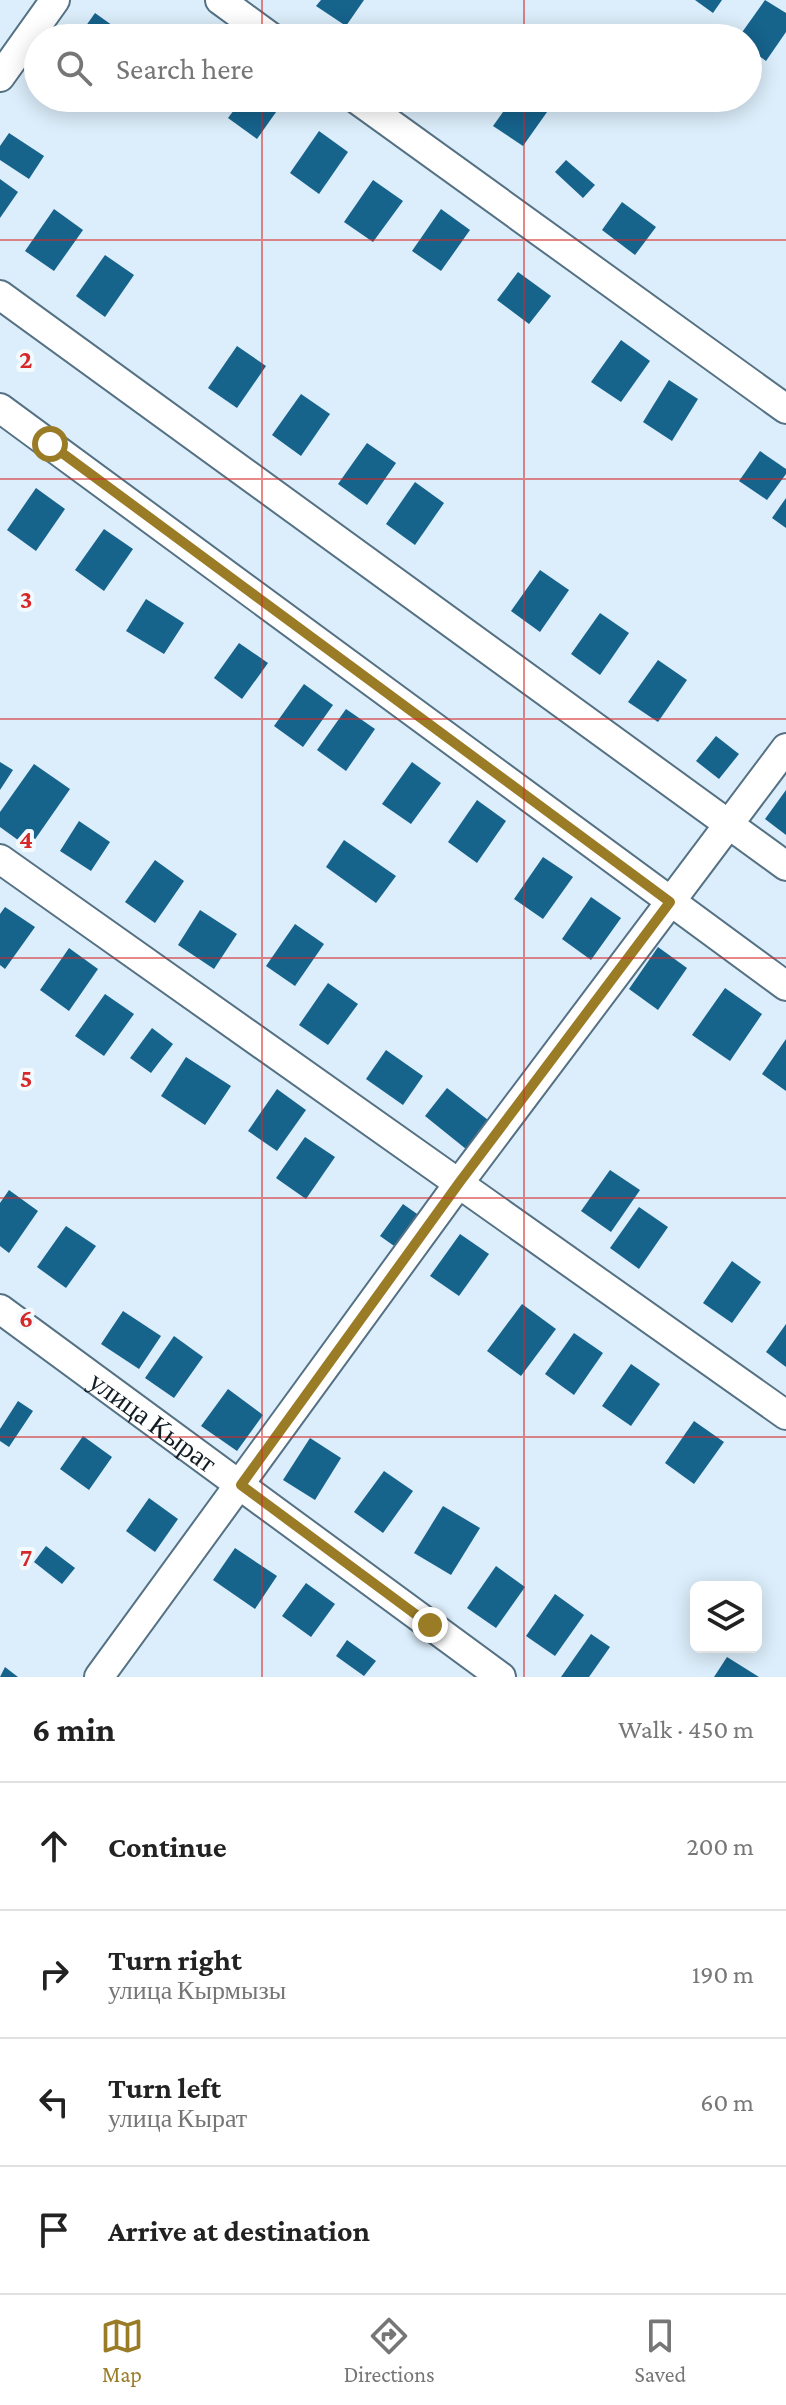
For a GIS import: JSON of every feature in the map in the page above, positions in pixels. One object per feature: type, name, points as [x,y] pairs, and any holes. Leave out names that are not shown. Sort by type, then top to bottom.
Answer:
[{"type":"street","points":[[38,24],[55,0]]},
{"type":"street","points":[[220,0],[253,24]]},
{"type":"street","points":[[0,77],[24,43]]},
{"type":"street","points":[[374,112],[786,409]]},
{"type":"street","points":[[0,295],[786,866]]},
{"type":"street","points":[[0,408],[786,986]]},
{"type":"street","points":[[99,1677],[459,1183],[786,748]]},
{"type":"street","points":[[0,859],[786,1415]]},
{"type":"street","name":"улица Кырат","points":[[0,1309],[501,1677]]},
{"type":"building","points":[[321,0],[364,0],[347,24],[316,6]]},
{"type":"building","points":[[695,0],[722,0],[713,13]]},
{"type":"building","points":[[765,0],[786,13],[786,32],[766,61],[762,58],[762,24],[748,24]]},
{"type":"building","points":[[95,13],[110,24],[87,24]]},
{"type":"building","points":[[232,112],[276,112],[257,139],[228,118]]},
{"type":"building","points":[[503,112],[547,112],[523,146],[493,126]]},
{"type":"building","points":[[319,131],[348,152],[319,194],[290,173]]},
{"type":"building","points":[[9,133],[44,156],[29,179],[0,160],[0,146]]},
{"type":"building","points":[[566,160],[595,185],[583,198],[555,172]]},
{"type":"building","points":[[0,179],[18,192],[0,218]]},
{"type":"building","points":[[373,180],[403,201],[373,242],[344,222]]},
{"type":"building","points":[[622,202],[656,227],[635,255],[602,230]]},
{"type":"building","points":[[54,209],[83,230],[54,271],[25,251]]},
{"type":"building","points":[[441,209],[470,230],[441,271],[412,251]]},
{"type":"building","points":[[105,255],[134,275],[105,317],[76,296]]},
{"type":"building","points":[[518,272],[551,296],[529,324],[497,300]]},
{"type":"building","points":[[621,340],[650,361],[621,402],[591,382]]},
{"type":"building","points":[[237,346],[266,366],[237,408],[208,388]]},
{"type":"building","points":[[669,380],[698,399],[672,441],[643,422]]},
{"type":"building","points":[[301,394],[330,414],[301,456],[272,435]]},
{"type":"building","points":[[367,443],[396,463],[367,505],[338,484]]},
{"type":"building","points":[[760,451],[786,469],[786,474],[767,500],[739,481]]},
{"type":"building","points":[[415,482],[444,503],[415,545],[386,524]]},
{"type":"building","points":[[36,488],[65,509],[36,551],[7,530]]},
{"type":"building","points":[[786,498],[786,528],[772,518]]},
{"type":"building","points":[[104,529],[133,549],[104,591],[75,570]]},
{"type":"building","points":[[540,570],[569,590],[540,632],[511,611]]},
{"type":"building","points":[[146,599],[184,623],[164,654],[126,631]]},
{"type":"building","points":[[600,613],[629,633],[600,675],[571,654]]},
{"type":"building","points":[[239,643],[268,663],[242,699],[214,678]]},
{"type":"building","points":[[658,660],[687,680],[658,722],[628,702]]},
{"type":"building","points":[[304,684],[333,705],[303,747],[274,726]]},
{"type":"building","points":[[346,709],[375,729],[346,771],[317,750]]},
{"type":"building","points":[[716,736],[739,754],[719,779],[696,761]]},
{"type":"building","points":[[0,762],[13,770],[0,790]]},
{"type":"building","points":[[412,762],[441,783],[411,824],[382,804]]},
{"type":"building","points":[[34,764],[70,789],[29,848],[0,827],[0,812]]},
{"type":"building","points":[[786,790],[786,835],[765,819]]},
{"type":"building","points":[[477,800],[506,821],[477,863],[448,842]]},
{"type":"building","points":[[79,821],[110,842],[91,871],[60,851]]},
{"type":"building","points":[[344,840],[396,876],[376,903],[326,867]]},
{"type":"building","points":[[543,857],[573,877],[543,919],[514,899]]},
{"type":"building","points":[[155,860],[184,881],[155,923],[125,902]]},
{"type":"building","points":[[591,897],[621,918],[591,960],[562,939]]},
{"type":"building","points":[[5,907],[35,927],[5,969],[0,965],[0,914]]},
{"type":"building","points":[[200,910],[237,934],[214,969],[178,945]]},
{"type":"building","points":[[295,924],[324,944],[295,986],[266,966]]},
{"type":"building","points":[[658,947],[687,968],[658,1010],[629,989]]},
{"type":"building","points":[[69,948],[98,969],[69,1011],[40,990]]},
{"type":"building","points":[[328,983],[358,1004],[328,1045],[299,1025]]},
{"type":"building","points":[[725,988],[762,1014],[730,1061],[692,1035]]},
{"type":"building","points":[[105,994],[134,1014],[104,1056],[75,1036]]},
{"type":"building","points":[[152,1028],[173,1044],[151,1073],[130,1058]]},
{"type":"building","points":[[786,1039],[786,1091],[762,1074]]},
{"type":"building","points":[[386,1050],[423,1076],[403,1105],[366,1079]]},
{"type":"building","points":[[186,1057],[231,1086],[205,1125],[161,1096]]},
{"type":"building","points":[[447,1088],[488,1120],[466,1149],[425,1116]]},
{"type":"building","points":[[277,1089],[306,1110],[277,1151],[248,1131]]},
{"type":"building","points":[[305,1137],[335,1157],[306,1199],[276,1178]]},
{"type":"building","points":[[610,1170],[640,1190],[611,1232],[581,1211]]},
{"type":"building","points":[[9,1190],[38,1211],[9,1253],[0,1246],[0,1203]]},
{"type":"building","points":[[403,1204],[420,1216],[397,1248],[380,1236]]},
{"type":"building","points":[[639,1207],[668,1227],[639,1269],[610,1248]]},
{"type":"building","points":[[66,1226],[96,1246],[66,1288],[37,1267]]},
{"type":"building","points":[[460,1234],[489,1254],[459,1296],[430,1276]]},
{"type":"building","points":[[732,1261],[761,1282],[732,1323],[703,1303]]},
{"type":"building","points":[[522,1304],[556,1329],[521,1376],[487,1351]]},
{"type":"building","points":[[123,1311],[161,1336],[139,1369],[101,1344]]},
{"type":"building","points":[[786,1324],[786,1367],[766,1352]]},
{"type":"building","points":[[574,1333],[603,1353],[574,1395],[545,1374]]},
{"type":"building","points":[[174,1336],[203,1357],[174,1398],[145,1378]]},
{"type":"building","points":[[631,1364],[660,1384],[631,1426],[602,1406]]},
{"type":"building","points":[[228,1389],[263,1415],[237,1451],[201,1426]]},
{"type":"building","points":[[18,1401],[33,1411],[9,1447],[0,1441],[0,1429]]},
{"type":"building","points":[[694,1421],[724,1442],[694,1484],[665,1463]]},
{"type":"building","points":[[83,1436],[112,1457],[89,1490],[60,1469]]},
{"type":"building","points":[[310,1438],[341,1458],[315,1500],[283,1480]]},
{"type":"building","points":[[384,1471],[413,1491],[383,1533],[354,1512]]},
{"type":"building","points":[[149,1498],[178,1519],[155,1552],[126,1531]]},
{"type":"building","points":[[443,1506],[480,1528],[451,1575],[414,1553]]},
{"type":"building","points":[[46,1546],[75,1568],[62,1584],[34,1562]]},
{"type":"building","points":[[235,1548],[277,1576],[255,1609],[213,1580]]},
{"type":"building","points":[[496,1566],[525,1587],[496,1628],[467,1608]]},
{"type":"building","points":[[306,1583],[335,1604],[311,1637],[282,1616]]},
{"type":"building","points":[[555,1594],[584,1615],[555,1656],[526,1636]]},
{"type":"building","points":[[591,1634],[610,1647],[589,1677],[561,1677]]},
{"type":"building","points":[[347,1640],[376,1661],[364,1676],[336,1656]]},
{"type":"building","points":[[727,1657],[759,1677],[714,1677]]},
{"type":"building","points":[[5,1667],[18,1677],[0,1677]]},
{"type":"route","points":[[50,444],[670,902],[459,1183],[241,1485],[430,1625]]}]
